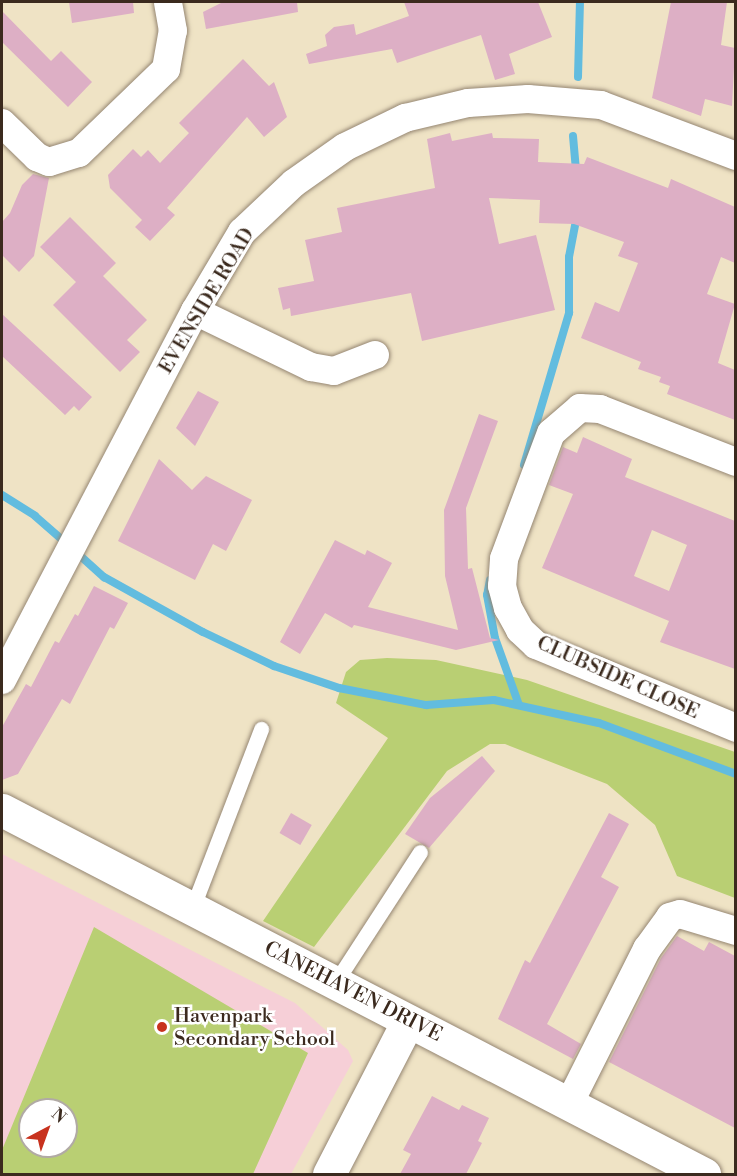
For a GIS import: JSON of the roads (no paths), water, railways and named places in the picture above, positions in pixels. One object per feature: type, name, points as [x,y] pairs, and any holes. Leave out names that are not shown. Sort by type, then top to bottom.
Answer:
[{"type":"street","points":[[2,123],[37,157],[50,162],[78,153],[166,69],[173,31],[168,2]]},
{"type":"street","name":"EVENSIDE ROAD","points":[[2,680],[195,311],[242,232],[294,183],[345,147],[405,118],[468,103],[528,99],[601,105],[735,156]]},
{"type":"street","points":[[195,311],[311,367],[334,371],[375,355]]},
{"type":"street","name":"CLUBSIDE CLOSE","points":[[735,462],[600,409],[580,408],[551,433],[504,559],[502,586],[508,608],[520,630],[536,645],[735,728]]},
{"type":"street","name":"CANEHAVEN DRIVE","points":[[2,810],[704,1174]]},
{"type":"street","points":[[569,1104],[647,949],[670,917],[680,914],[735,931]]},
{"type":"street","points":[[328,1174],[408,1021]]},
{"type":"lane","points":[[192,909],[261,729]]},
{"type":"lane","points":[[335,983],[420,852]]},
{"type":"waterway","points":[[578,77],[580,2]]},
{"type":"waterway","points":[[573,136],[576,173]]},
{"type":"waterway","points":[[524,465],[569,313],[569,257],[577,215]]},
{"type":"waterway","points":[[2,495],[35,516],[67,544]]},
{"type":"waterway","points":[[76,552],[104,577],[203,632],[274,666],[339,688],[426,705],[494,700],[599,723],[736,774]]},
{"type":"waterway","points":[[490,580],[487,595],[495,638],[519,705]]},
{"type":"place","name":"Havenpark Secondary School","points":[[162,1027]]}]
